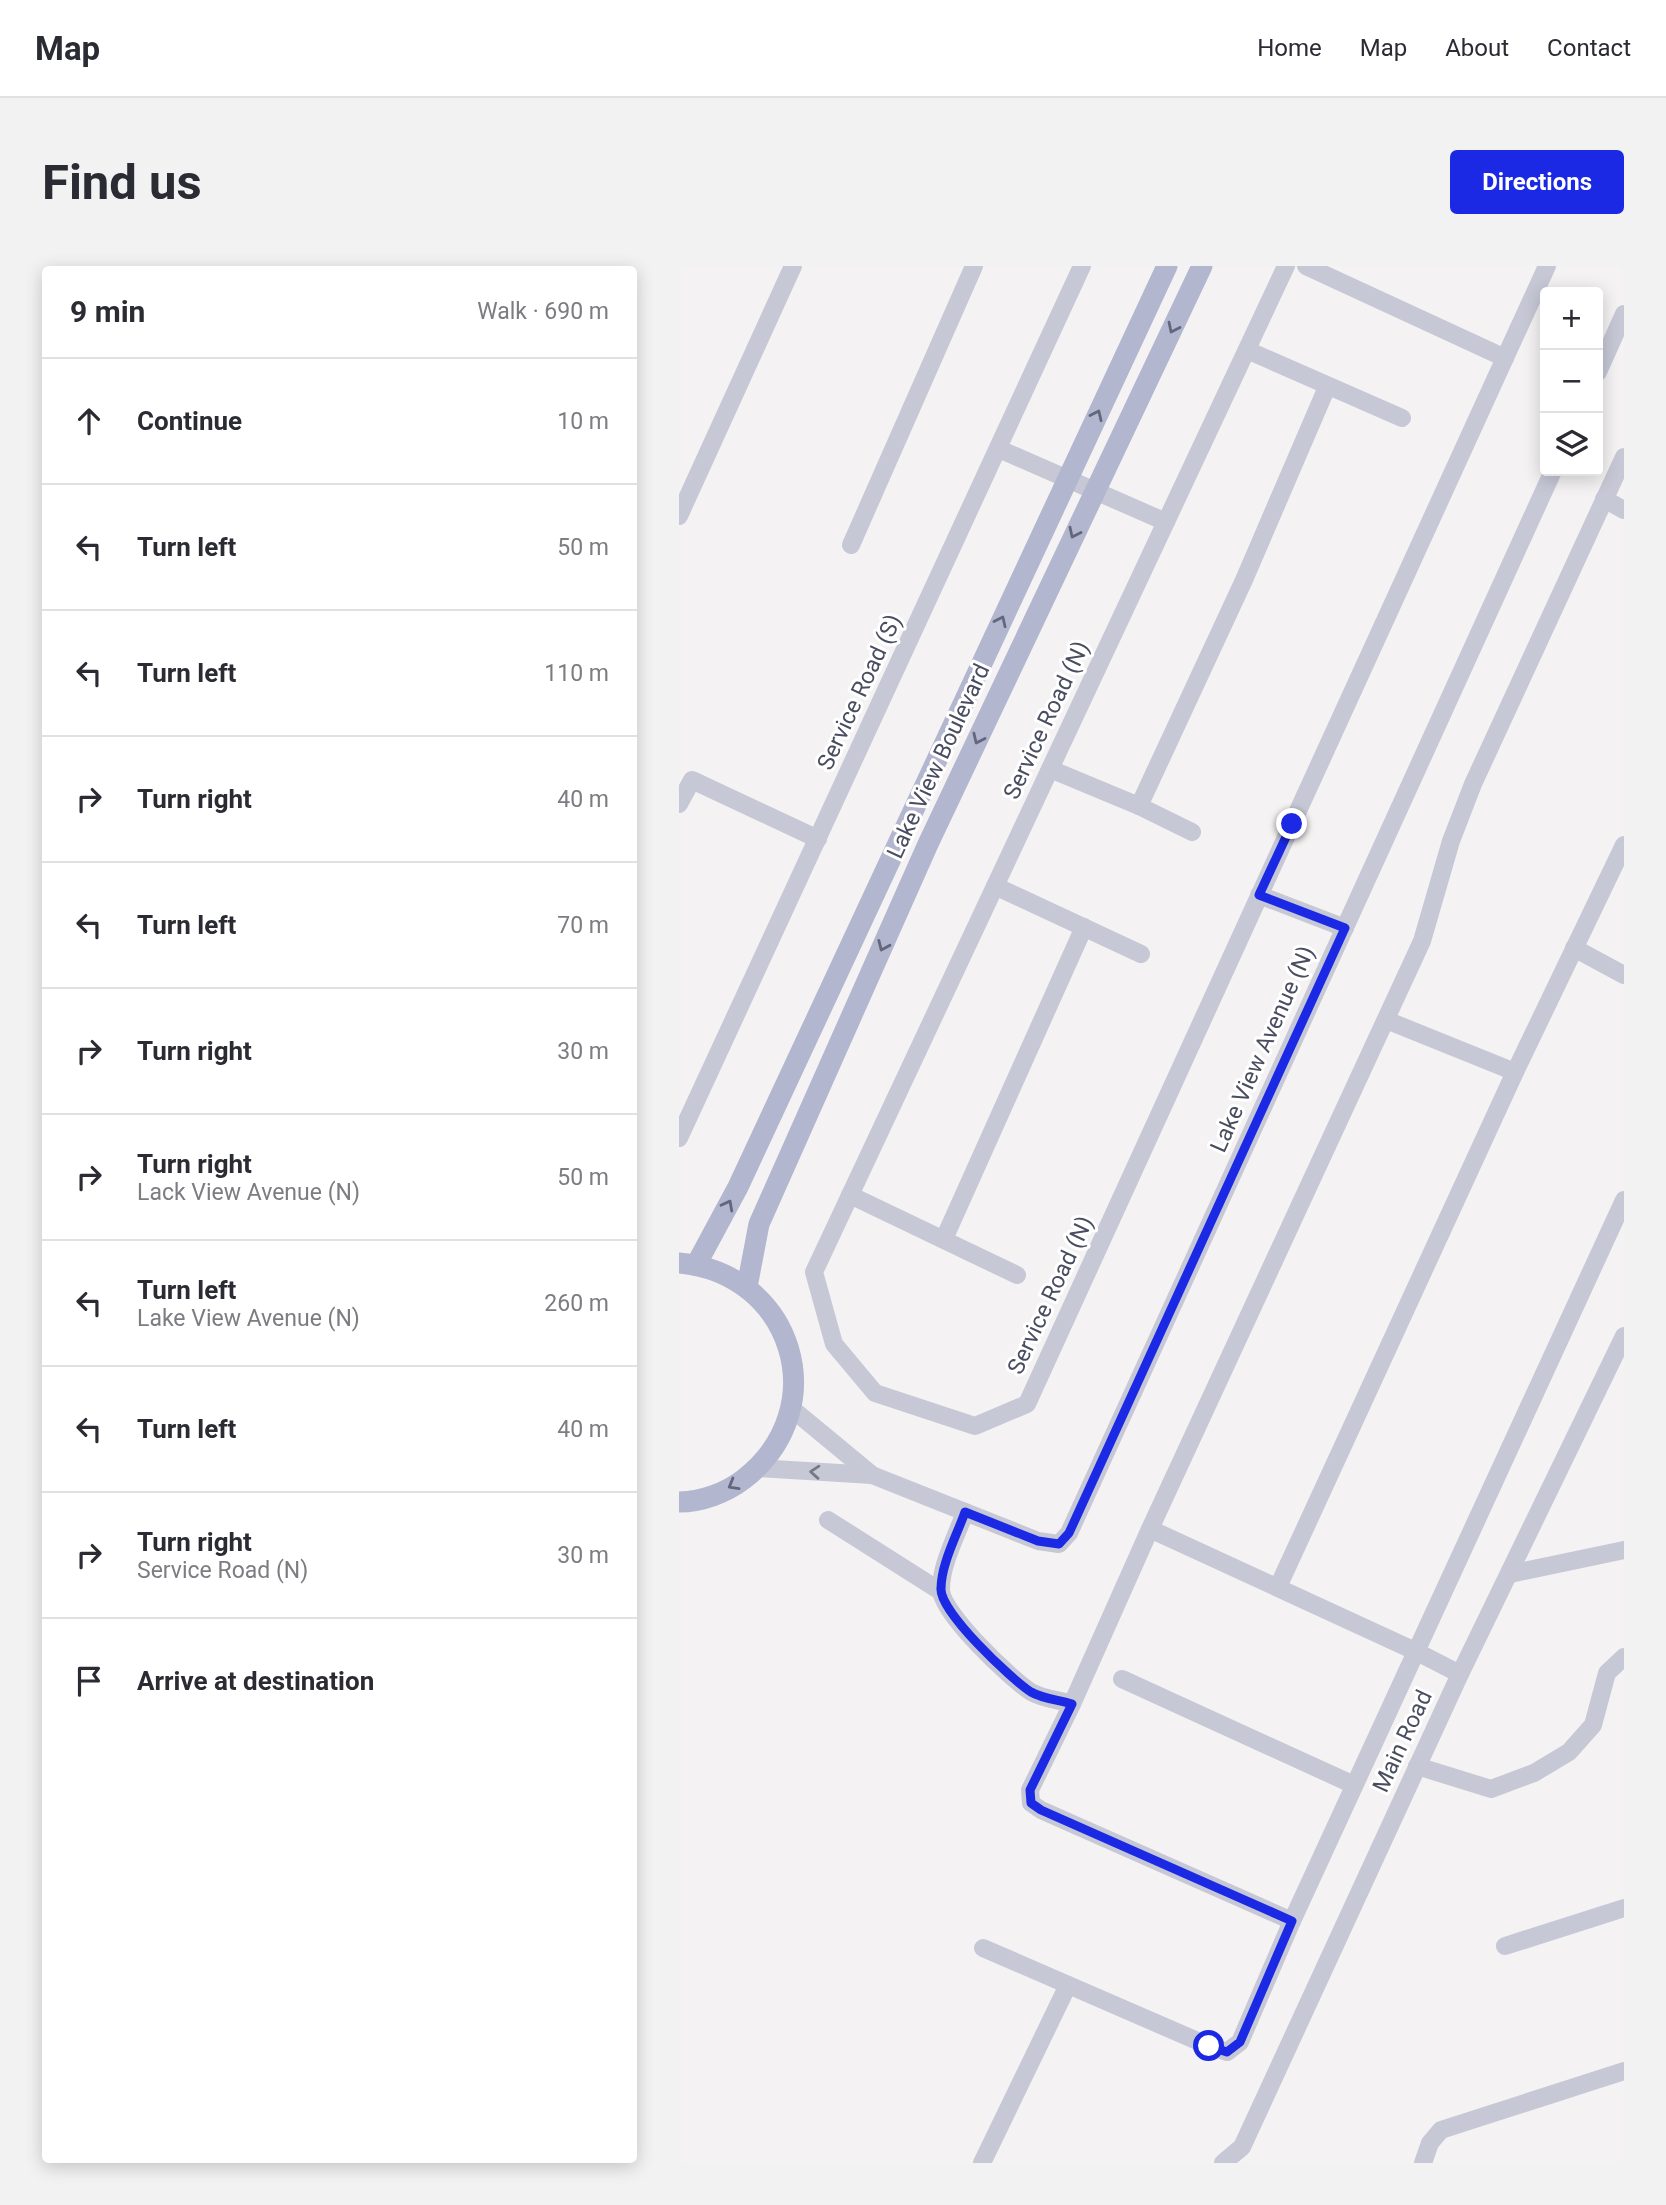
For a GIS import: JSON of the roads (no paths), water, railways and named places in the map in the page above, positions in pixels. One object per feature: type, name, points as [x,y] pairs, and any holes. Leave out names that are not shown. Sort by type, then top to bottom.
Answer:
[{"type":"main road","name":"Lake View Boulevard","points":[[688,1264],[744,1174],[1167,266]]},
{"type":"main road","name":"Lake View Boulevard","points":[[747,1287],[759,1224],[928,844],[1202,266]]},
{"type":"main road","points":[[679,1502],[712,1496],[737,1485],[758,1468],[773,1450],[784,1430],[792,1408],[794,1385],[793,1363],[787,1341],[770,1311],[747,1287],[731,1277],[688,1264]]},
{"type":"street","points":[[679,516],[793,266]]},
{"type":"street","points":[[851,545],[974,266]]},
{"type":"street","name":"Service Road (N)","points":[[1286,266],[814,1272],[834,1344],[875,1393],[975,1426],[1027,1404],[1547,266]]},
{"type":"street","points":[[1306,266],[1505,358]]},
{"type":"street","name":"Service Road (S)","points":[[679,1138],[685,1110],[818,839],[999,449],[1075,268]]},
{"type":"street","points":[[1603,361],[1624,314]]},
{"type":"street","points":[[1247,350],[1402,418]]},
{"type":"street","points":[[1139,806],[1244,580],[1327,387]]},
{"type":"street","points":[[999,449],[1166,522]]},
{"type":"street","points":[[1292,1921],[1041,1810],[1031,1803],[1030,1790],[1387,1020],[1422,941],[1451,841],[1473,784],[1624,457]]},
{"type":"street","name":"Lake View Avenue (N)","points":[[965,1512],[1038,1541],[1059,1544],[1069,1533],[1551,476]]},
{"type":"street","points":[[1604,499],[1624,510]]},
{"type":"street","points":[[1050,769],[1139,806],[1192,832]]},
{"type":"street","points":[[679,804],[692,780],[818,839]]},
{"type":"street","points":[[1278,1587],[1515,1072],[1624,845]]},
{"type":"street","points":[[995,886],[1141,954]]},
{"type":"street","points":[[1259,895],[1345,928]]},
{"type":"street","points":[[944,1239],[1084,927]]},
{"type":"street","points":[[1574,948],[1624,975]]},
{"type":"street","points":[[1387,1020],[1515,1072]]},
{"type":"street","points":[[850,1195],[1017,1275]]},
{"type":"street","points":[[983,1948],[1209,2046],[1227,2052],[1240,2042],[1415,1651],[1624,1200]]},
{"type":"street","name":"Main Road","points":[[1223,2163],[1242,2147],[1460,1674],[1624,1336]]},
{"type":"street","points":[[792,1408],[873,1475],[965,1512],[940,1591]]},
{"type":"street","points":[[758,1468],[873,1475]]},
{"type":"street","points":[[828,1520],[940,1591],[949,1610],[1005,1673],[1034,1693],[1072,1704]]},
{"type":"street","points":[[1150,1529],[1460,1674]]},
{"type":"street","points":[[1510,1574],[1624,1550]]},
{"type":"street","points":[[1417,1766],[1491,1789],[1534,1773],[1569,1752],[1593,1725],[1607,1673],[1624,1657]]},
{"type":"street","points":[[1122,1679],[1354,1785]]},
{"type":"street","points":[[1505,1946],[1624,1908]]},
{"type":"street","points":[[982,2163],[1068,1985]]},
{"type":"street","points":[[1423,2163],[1430,2143],[1441,2130],[1624,2071]]}]
